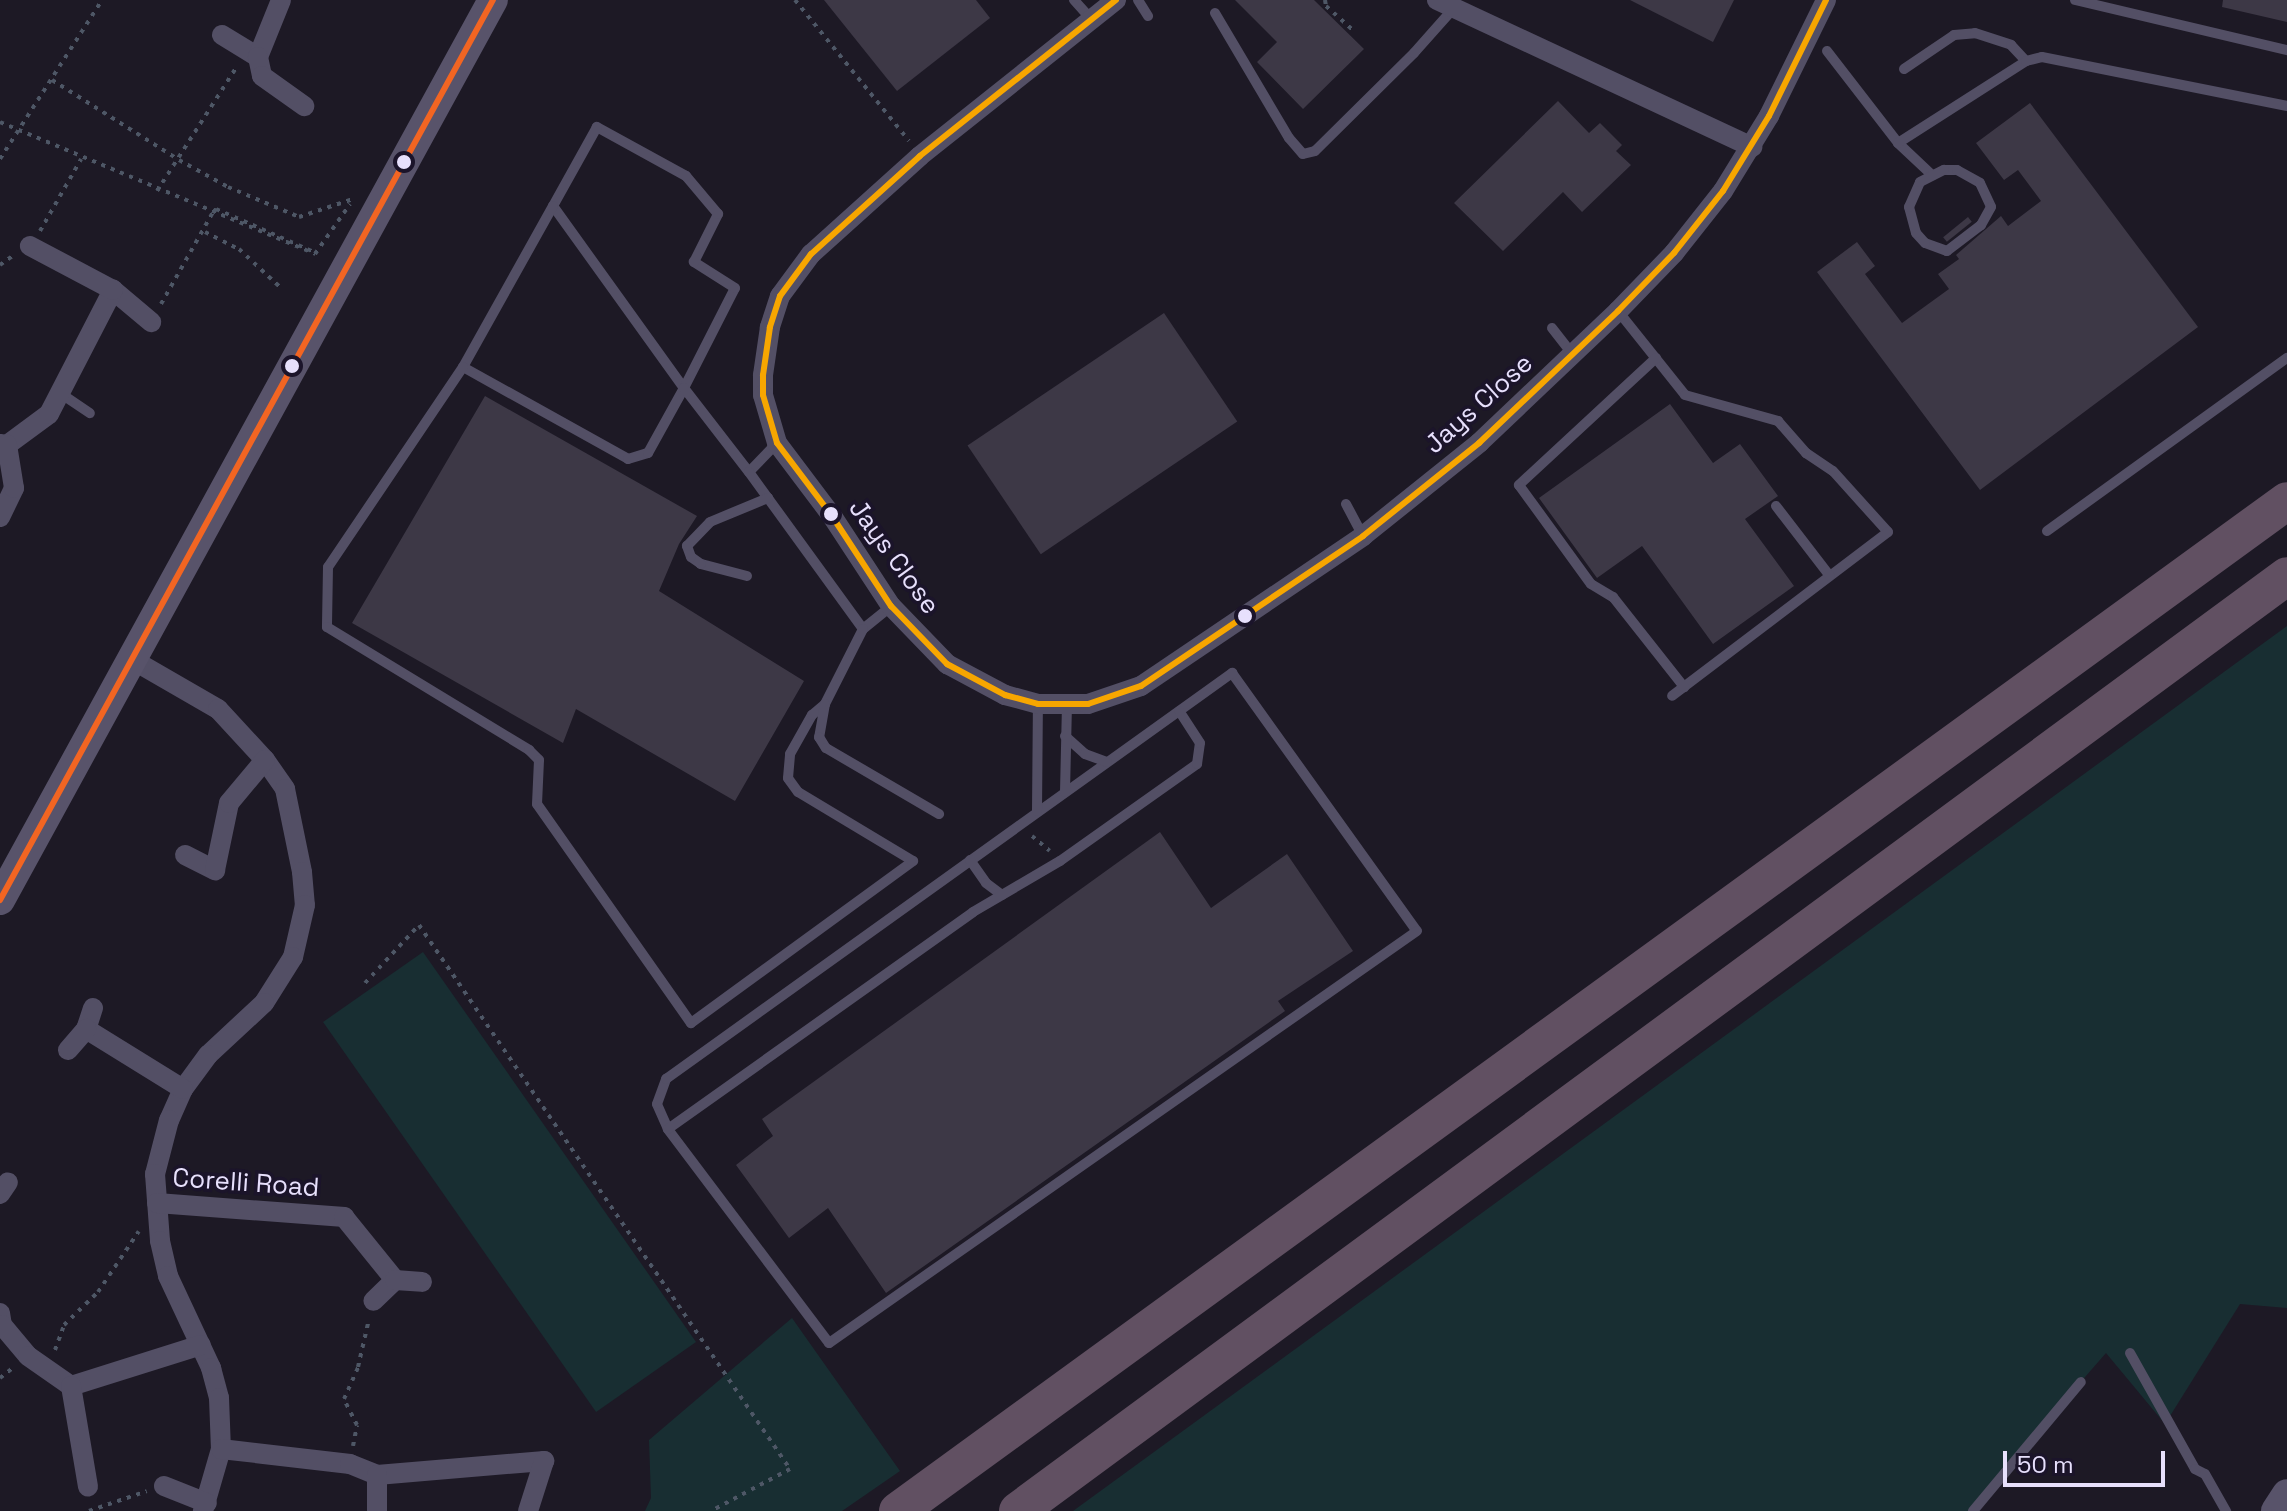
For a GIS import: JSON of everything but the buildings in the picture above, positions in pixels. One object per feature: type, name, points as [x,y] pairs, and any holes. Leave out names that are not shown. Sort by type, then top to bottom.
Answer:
[{"type":"highway","points":[[898,1511],[2287,501]]},
{"type":"highway","points":[[1018,1511],[2287,576]]},
{"type":"street","points":[[252,55],[281,0]]},
{"type":"street","points":[[0,900],[493,0]]},
{"type":"street","name":"Jays Close","points":[[1116,0],[920,156],[795,272],[780,296],[770,327],[763,375],[763,395],[777,443],[832,516],[891,606],[947,664],[1005,695],[1038,704],[1067,705],[1112,699],[1141,686],[1363,536],[1479,443],[1618,311],[1674,253],[1723,191],[1752,147],[1826,0]]},
{"type":"street","points":[[1445,4],[1752,147]]},
{"type":"street","points":[[222,35],[252,55],[262,76],[304,106]]},
{"type":"street","points":[[30,246],[113,290],[151,322]]},
{"type":"street","points":[[0,517],[14,488],[4,444],[49,414],[113,290]]},
{"type":"street","points":[[133,660],[218,709],[265,760],[285,789],[305,905],[301,932],[288,968],[264,1003],[208,1055],[183,1089],[169,1120],[155,1174],[160,1241],[168,1276],[201,1345],[219,1398],[221,1449],[205,1507],[164,1486]]},
{"type":"street","points":[[185,855],[215,870],[229,803],[265,760]]},
{"type":"street","points":[[68,1050],[86,1029],[93,1008]]},
{"type":"street","points":[[86,1029],[183,1089]]},
{"type":"street","name":"Corelli Road","points":[[157,1203],[344,1217],[395,1280]]},
{"type":"street","points":[[373,1301],[395,1280],[422,1282]]},
{"type":"street","points":[[0,1313],[2,1325],[28,1356],[71,1386],[88,1487]]},
{"type":"street","points":[[71,1386],[201,1345]]},
{"type":"street","points":[[221,1449],[350,1464],[377,1475],[544,1461],[528,1511]]},
{"type":"street","points":[[377,1475],[377,1511]]},
{"type":"street","points":[[2276,1511],[2287,1494]]},
{"type":"lane","points":[[1074,0],[1091,19]]},
{"type":"lane","points":[[1138,0],[1148,16]]},
{"type":"lane","points":[[2079,0],[2287,50]]},
{"type":"lane","points":[[1215,13],[1289,138],[1303,154],[1315,151],[1414,53],[1445,4]]},
{"type":"lane","points":[[1904,69],[1954,35],[1975,33],[2011,45],[2026,61]]},
{"type":"lane","points":[[1827,51],[1898,143],[1931,174]]},
{"type":"lane","points":[[1898,143],[2026,61],[2042,57],[2287,106]]},
{"type":"lane","points":[[463,367],[628,459],[648,453],[735,288],[694,262],[718,214],[686,176],[597,127],[463,367],[328,567],[327,627],[529,750],[539,760],[537,804],[691,1023],[913,861],[798,792],[788,778],[790,754],[812,715],[825,704]]},
{"type":"lane","points":[[1957,170],[1970,175],[1980,183],[1991,207],[1981,225],[1947,251],[1925,243],[1910,220],[1913,193],[1931,174],[1957,170]]},
{"type":"lane","points":[[553,206],[863,629]]},
{"type":"lane","points":[[1618,311],[1685,395],[1747,415],[1778,421],[1806,453],[1833,471],[1888,532],[1672,696]]},
{"type":"lane","points":[[1552,328],[1572,354]]},
{"type":"lane","points":[[1656,358],[1519,485],[1591,584],[1613,597],[1684,687]]},
{"type":"lane","points":[[2047,531],[2287,358]]},
{"type":"lane","points":[[60,393],[90,413]]},
{"type":"lane","points":[[749,472],[777,443]]},
{"type":"lane","points":[[747,576],[701,564],[691,557],[687,546],[710,522],[768,498]]},
{"type":"lane","points":[[1346,504],[1363,536]]},
{"type":"lane","points":[[1776,506],[1830,576]]},
{"type":"lane","points":[[891,606],[863,629],[825,704],[819,737],[826,748],[939,814]]},
{"type":"lane","points":[[1232,673],[1417,931],[829,1343],[668,1129],[657,1104],[666,1079],[1179,711],[1232,673]]},
{"type":"lane","points":[[1037,811],[1038,704]]},
{"type":"lane","points":[[1065,792],[1067,705]]},
{"type":"lane","points":[[668,1129],[973,912],[1060,861],[1197,764],[1200,743],[1179,711]]},
{"type":"lane","points":[[1065,736],[1085,754],[1107,762]]},
{"type":"lane","points":[[970,860],[986,883],[1002,895]]},
{"type":"lane","points":[[2130,1353],[2195,1469],[2205,1474],[2226,1511]]},
{"type":"lane","points":[[1973,1511],[2081,1382]]},
{"type":"path","points":[[0,159],[102,0]]},
{"type":"path","points":[[795,0],[911,143]]},
{"type":"path","points":[[1325,0],[1326,6],[1353,30]]},
{"type":"path","points":[[157,191],[252,55]]},
{"type":"path","points":[[52,80],[179,160],[228,187],[299,217],[352,202]]},
{"type":"path","points":[[0,122],[22,129],[157,191],[315,254],[357,191]]},
{"type":"path","points":[[0,265],[30,246],[81,158]]},
{"type":"path","points":[[151,322],[205,232],[213,212]]},
{"type":"path","points":[[205,232],[239,249],[281,288]]},
{"type":"path","points":[[1020,825],[1060,861]]},
{"type":"path","points":[[365,983],[419,925],[790,1469],[711,1511]]},
{"type":"path","points":[[48,1371],[64,1325],[98,1292],[157,1203]]},
{"type":"path","points":[[350,1464],[357,1425],[344,1399],[358,1367],[373,1301]]},
{"type":"path","points":[[89,1511],[164,1486]]},
{"type":"green space","points":[[2287,626],[2287,1308],[2240,1304],[2165,1424],[2106,1353],[1968,1511],[1073,1511]]},
{"type":"green space","points":[[423,952],[696,1342],[596,1412],[323,1022]]},
{"type":"green space","points":[[792,1318],[900,1471],[842,1511],[645,1511],[651,1498],[649,1440]]},
{"type":"transit line","points":[[0,900],[493,0]]},
{"type":"transit line","points":[[1116,0],[920,156],[811,254],[780,296],[770,327],[763,375],[763,395],[777,443],[832,516],[891,606],[947,664],[1005,695],[1038,704],[1088,704],[1141,686],[1363,536],[1479,443],[1618,311],[1674,253],[1723,191],[1769,116],[1826,0]]}]
